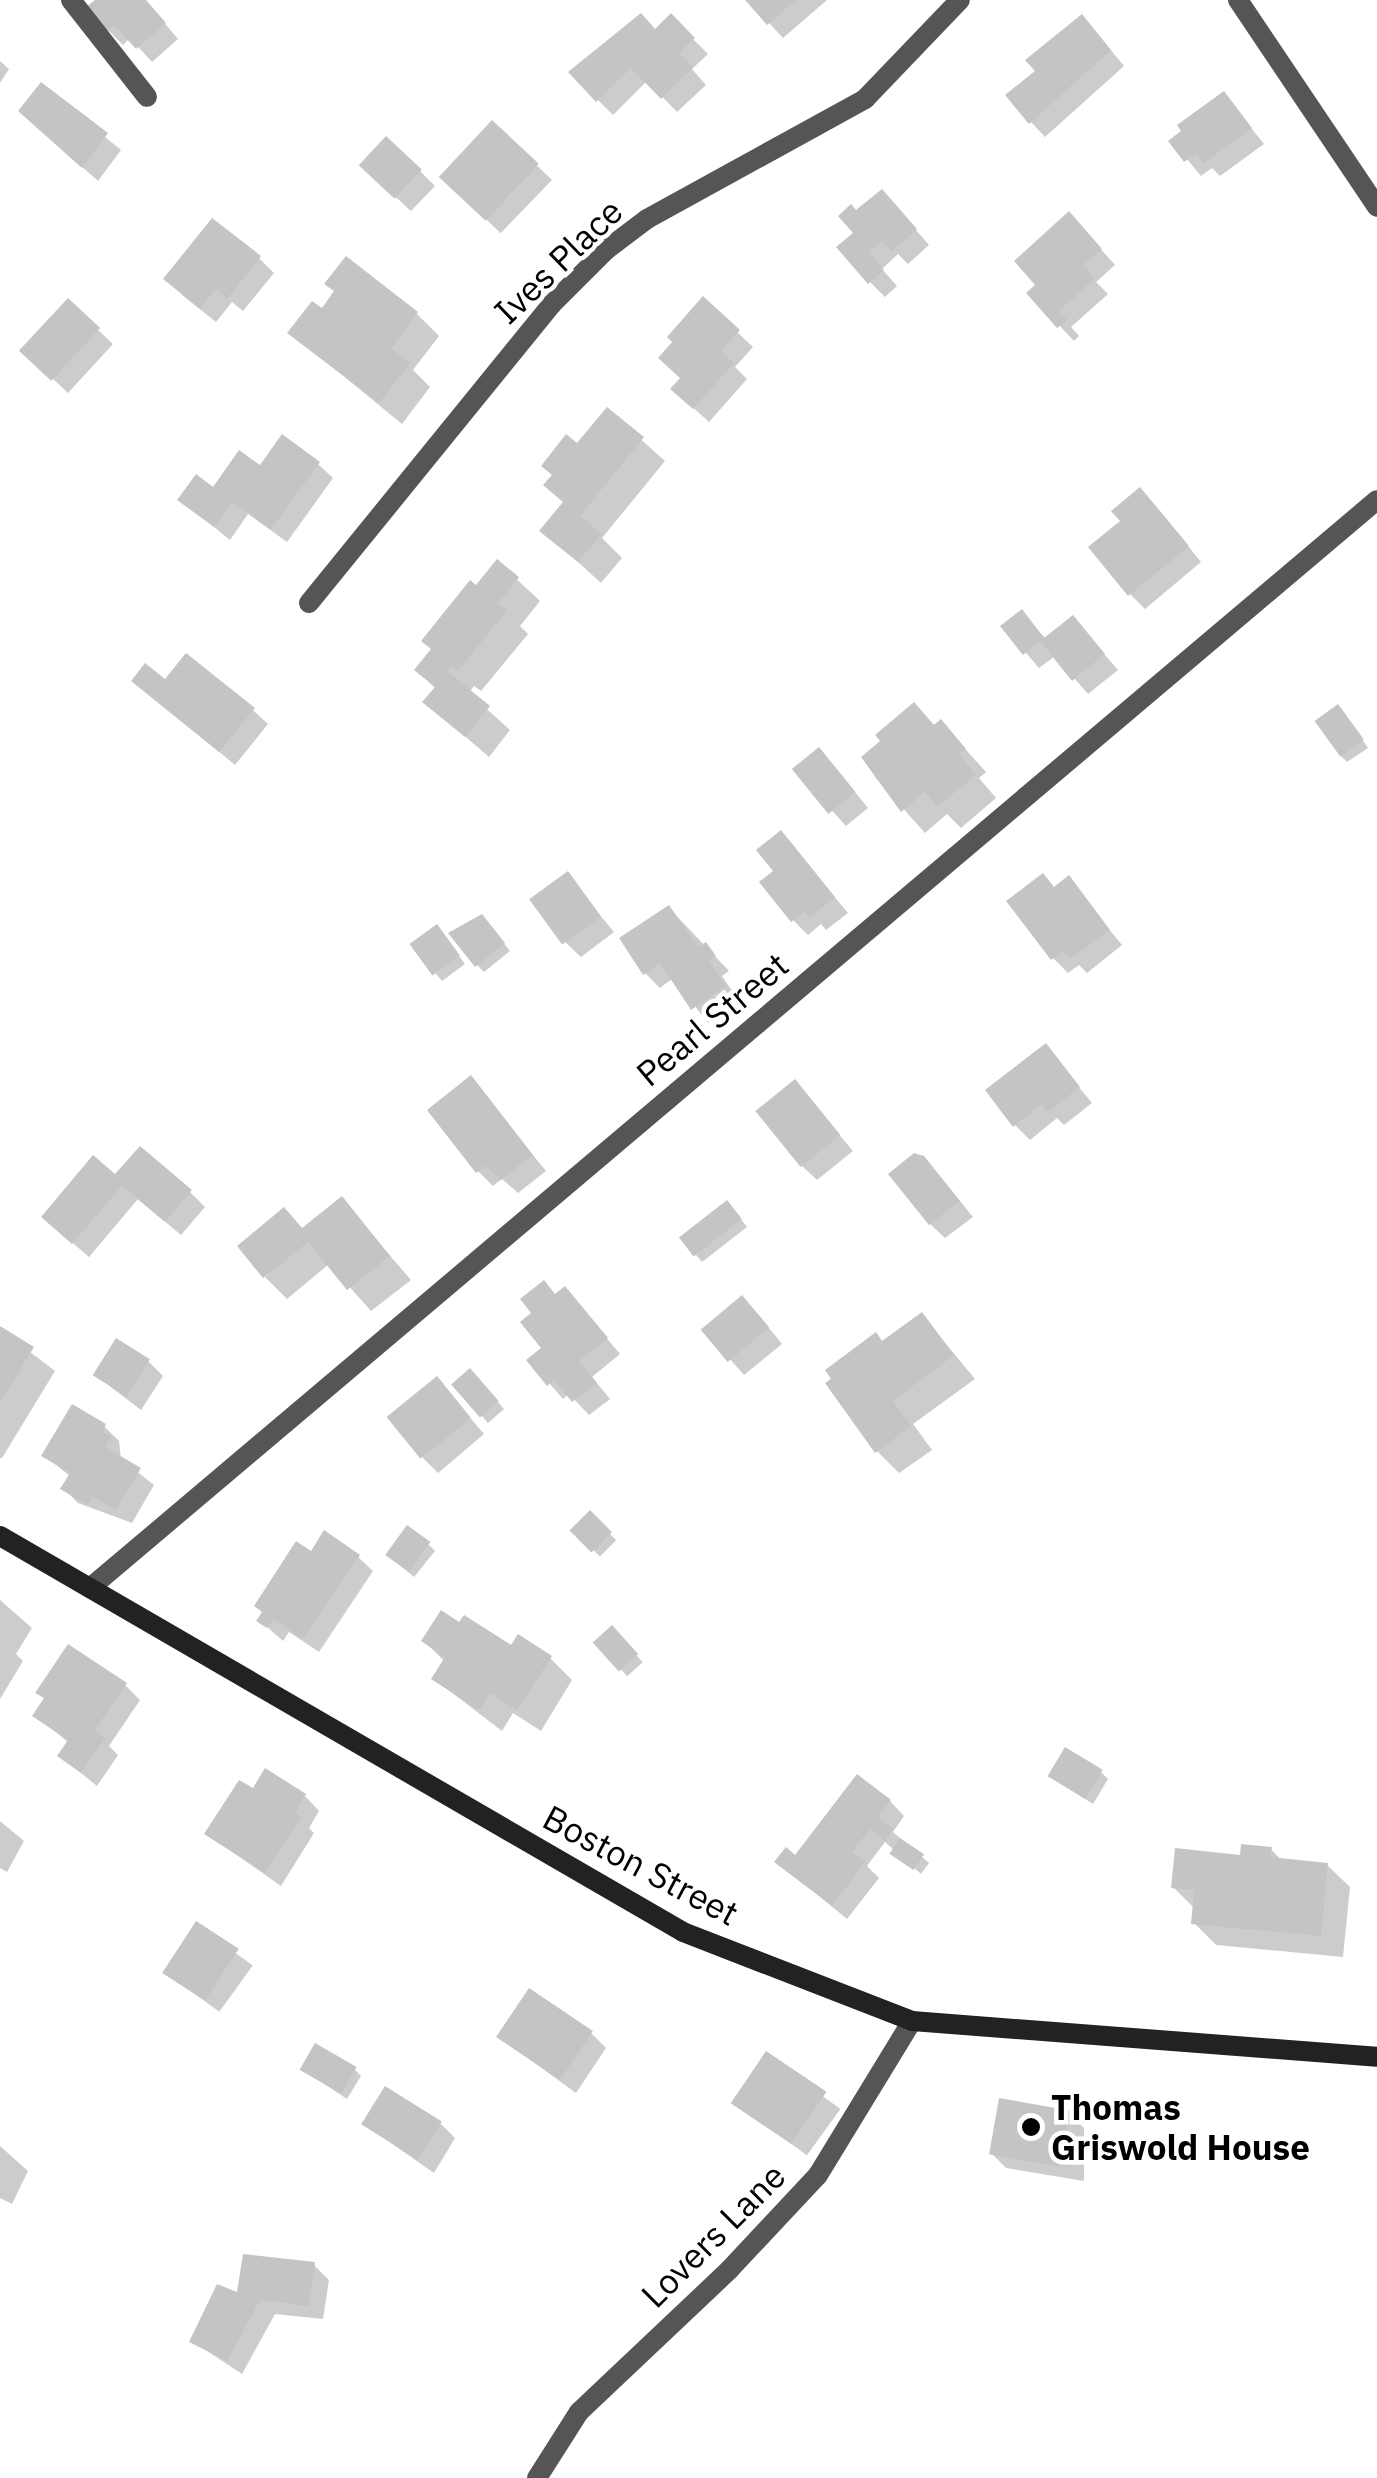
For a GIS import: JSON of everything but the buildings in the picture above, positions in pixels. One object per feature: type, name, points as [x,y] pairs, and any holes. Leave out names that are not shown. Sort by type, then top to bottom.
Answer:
[{"type":"main road","name":"Boston Street","points":[[0,1536],[683,1932],[912,2020],[1377,2057]]},
{"type":"street","points":[[71,0],[148,98]]},
{"type":"street","name":"Ives Place","points":[[309,603],[551,304],[606,250],[647,218],[864,99],[960,0]]},
{"type":"street","points":[[1238,0],[1377,207]]},
{"type":"street","name":"Pearl Street","points":[[90,1588],[1377,500]]},
{"type":"street","name":"Lovers Lane","points":[[538,2478],[579,2412],[730,2269],[818,2175],[912,2020]]},
{"type":"place","name":"Thomas Griswold House","points":[[1031,2127]]}]
